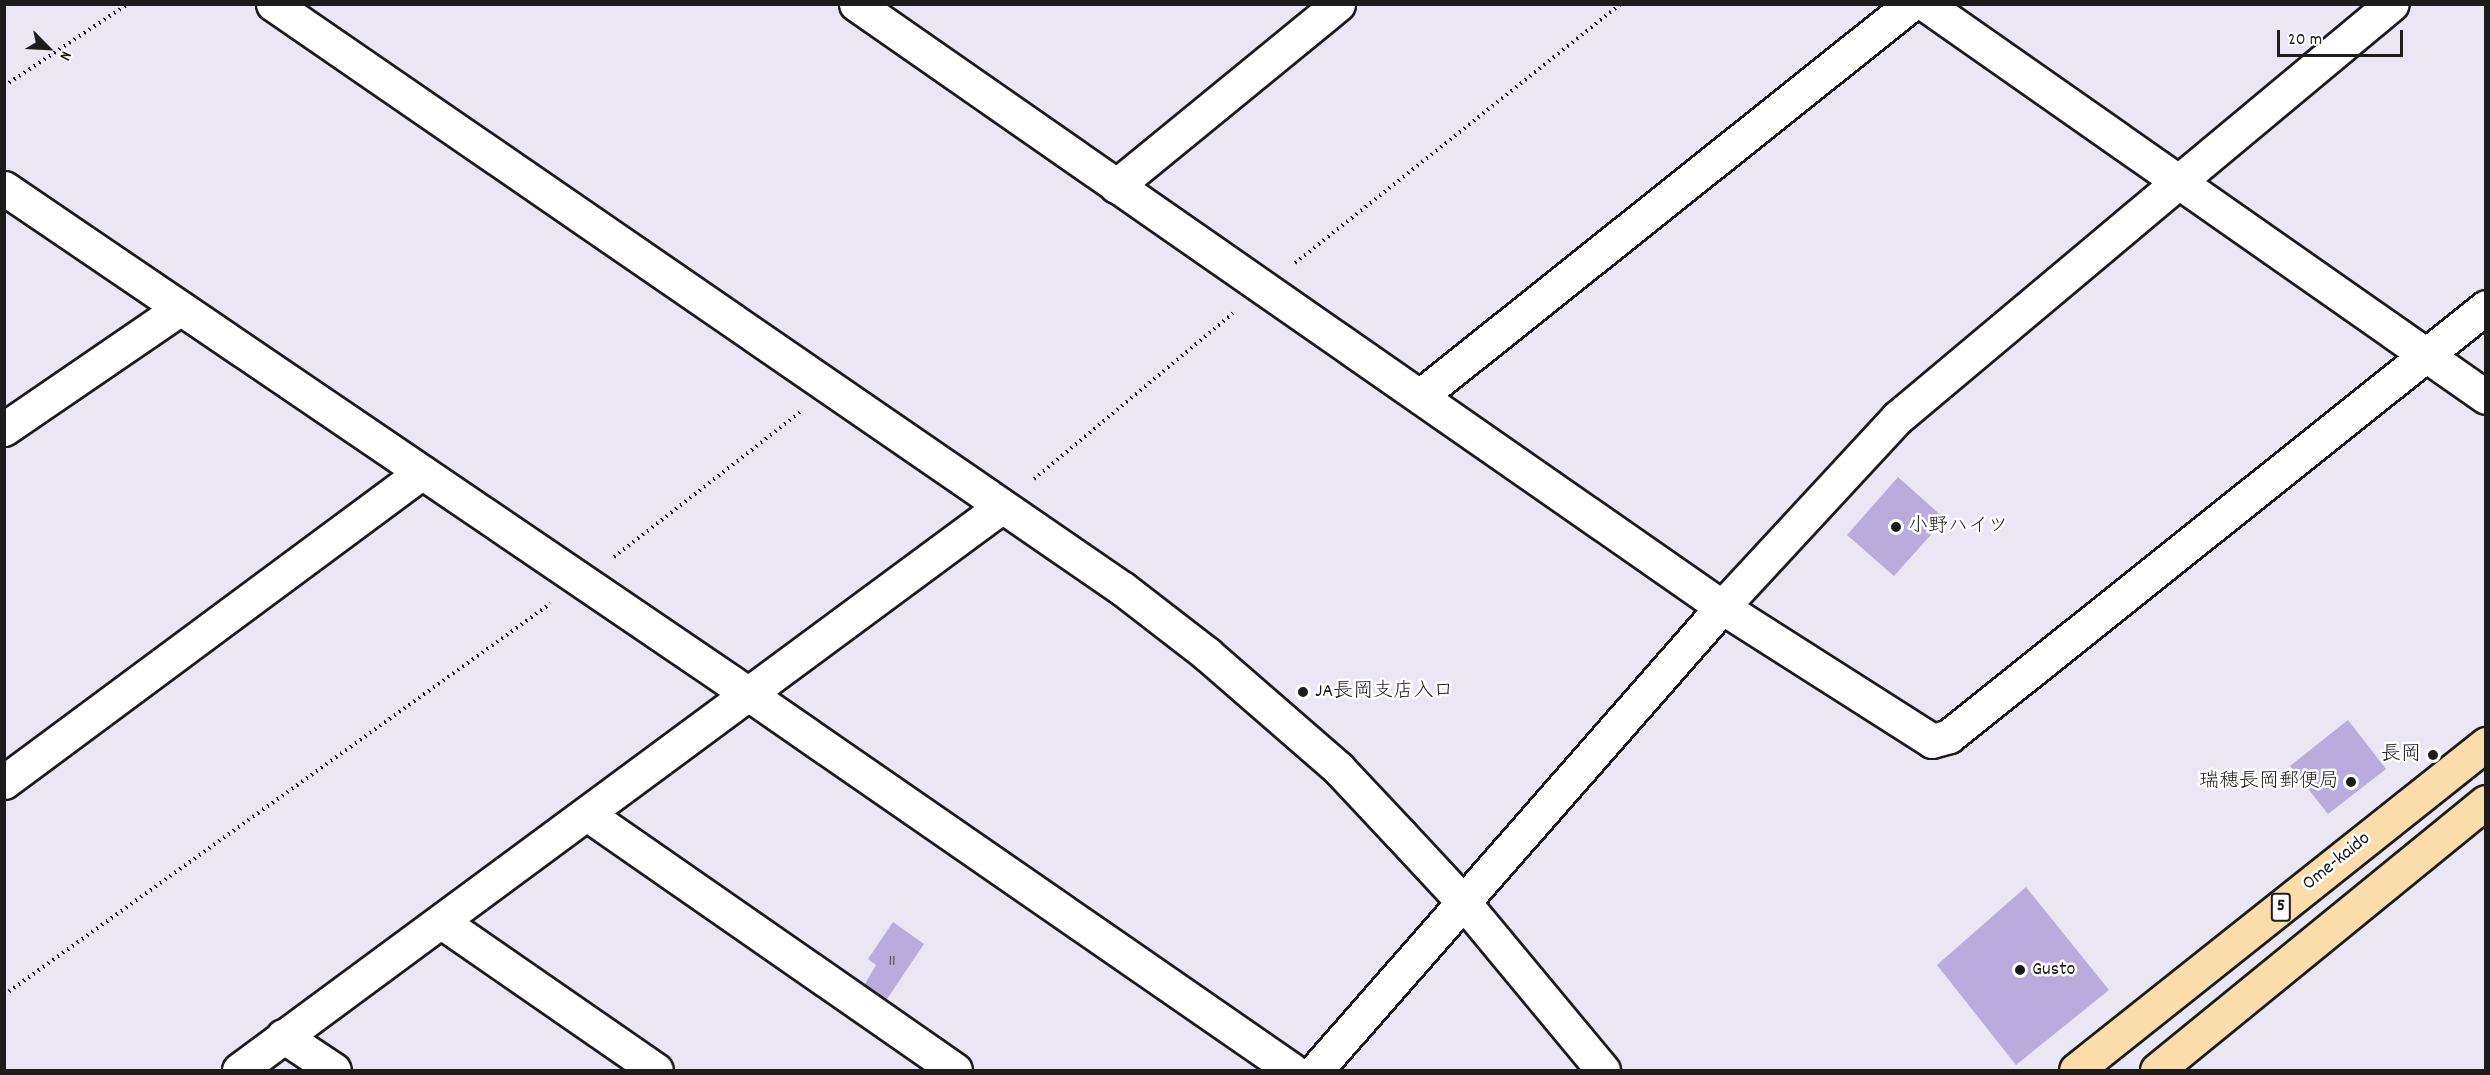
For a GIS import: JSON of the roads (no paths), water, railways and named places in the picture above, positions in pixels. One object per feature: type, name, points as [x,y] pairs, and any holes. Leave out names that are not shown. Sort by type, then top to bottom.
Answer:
[{"type":"main road","name":"Ome-kaido","points":[[2076,1071],[2486,744]]},
{"type":"main road","points":[[2157,1071],[2486,802]]},
{"type":"street","points":[[273,4],[1123,590],[1273,710],[1338,768],[1465,904],[1603,1071]]},
{"type":"street","points":[[856,4],[1722,607],[1915,734],[1932,741],[1949,736],[2486,307]]},
{"type":"street","points":[[1116,186],[1338,4]]},
{"type":"street","points":[[1420,396],[1911,4]]},
{"type":"street","points":[[1925,4],[2486,397]]},
{"type":"street","points":[[1316,1071],[1465,904],[1722,607],[1897,418],[2392,4]]},
{"type":"street","points":[[4,188],[750,695],[1292,1071]]},
{"type":"street","points":[[4,429],[181,308]]},
{"type":"street","points":[[4,782],[422,472]]},
{"type":"street","points":[[239,1071],[283,1036],[442,922],[1001,507]]},
{"type":"street","points":[[587,814],[955,1071]]},
{"type":"street","points":[[442,922],[656,1071]]},
{"type":"street","points":[[283,1036],[334,1071]]},
{"type":"place","name":"小野ハイツ","points":[[1896,527]]},
{"type":"place","name":"JA長岡支店入口","points":[[1303,692]]},
{"type":"place","name":"長岡","points":[[2433,755]]},
{"type":"place","name":"瑞穂長岡郵便局","points":[[2351,782]]},
{"type":"place","name":"Gusto","points":[[2020,970]]}]
